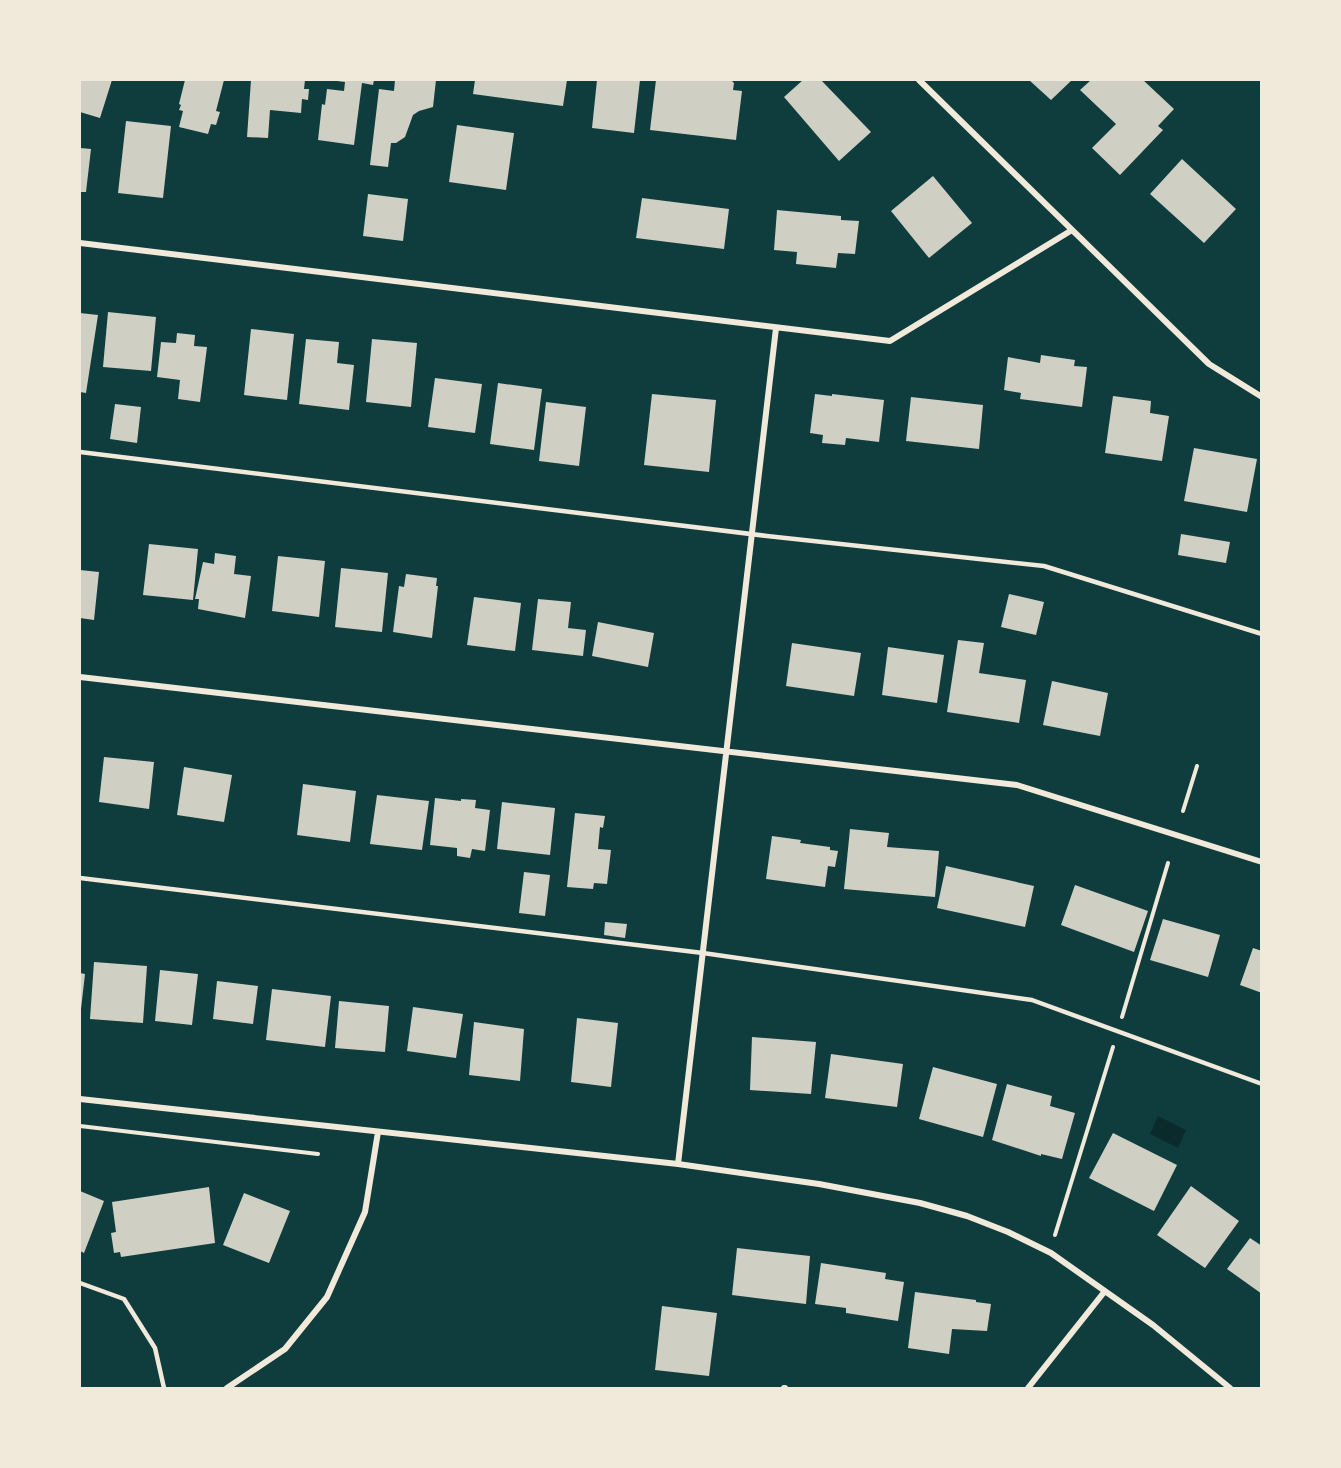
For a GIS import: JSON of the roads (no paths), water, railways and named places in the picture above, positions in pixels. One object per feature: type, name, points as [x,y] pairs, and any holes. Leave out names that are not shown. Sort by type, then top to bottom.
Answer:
[{"type":"street","points":[[919,80],[1209,364],[1262,397]]},
{"type":"street","points":[[80,243],[890,341],[1072,230]]},
{"type":"street","points":[[678,1164],[776,328]]},
{"type":"street","points":[[80,677],[1017,785],[1262,862]]},
{"type":"street","points":[[80,1099],[678,1164],[819,1184],[920,1203],[967,1216],[1008,1232],[1051,1253],[1153,1325],[1230,1389]]},
{"type":"street","points":[[228,1389],[285,1349],[327,1298],[365,1212],[378,1132]]},
{"type":"street","points":[[1028,1389],[1105,1292]]},
{"type":"lane","points":[[80,452],[752,535],[1044,566],[1262,634]]},
{"type":"lane","points":[[80,878],[703,952],[1032,1000],[1262,1084]]},
{"type":"lane","points":[[80,1282],[124,1299],[155,1348],[164,1389]]},
{"type":"water","points":[[1158,1116],[1186,1130],[1178,1148],[1150,1134]]}]
